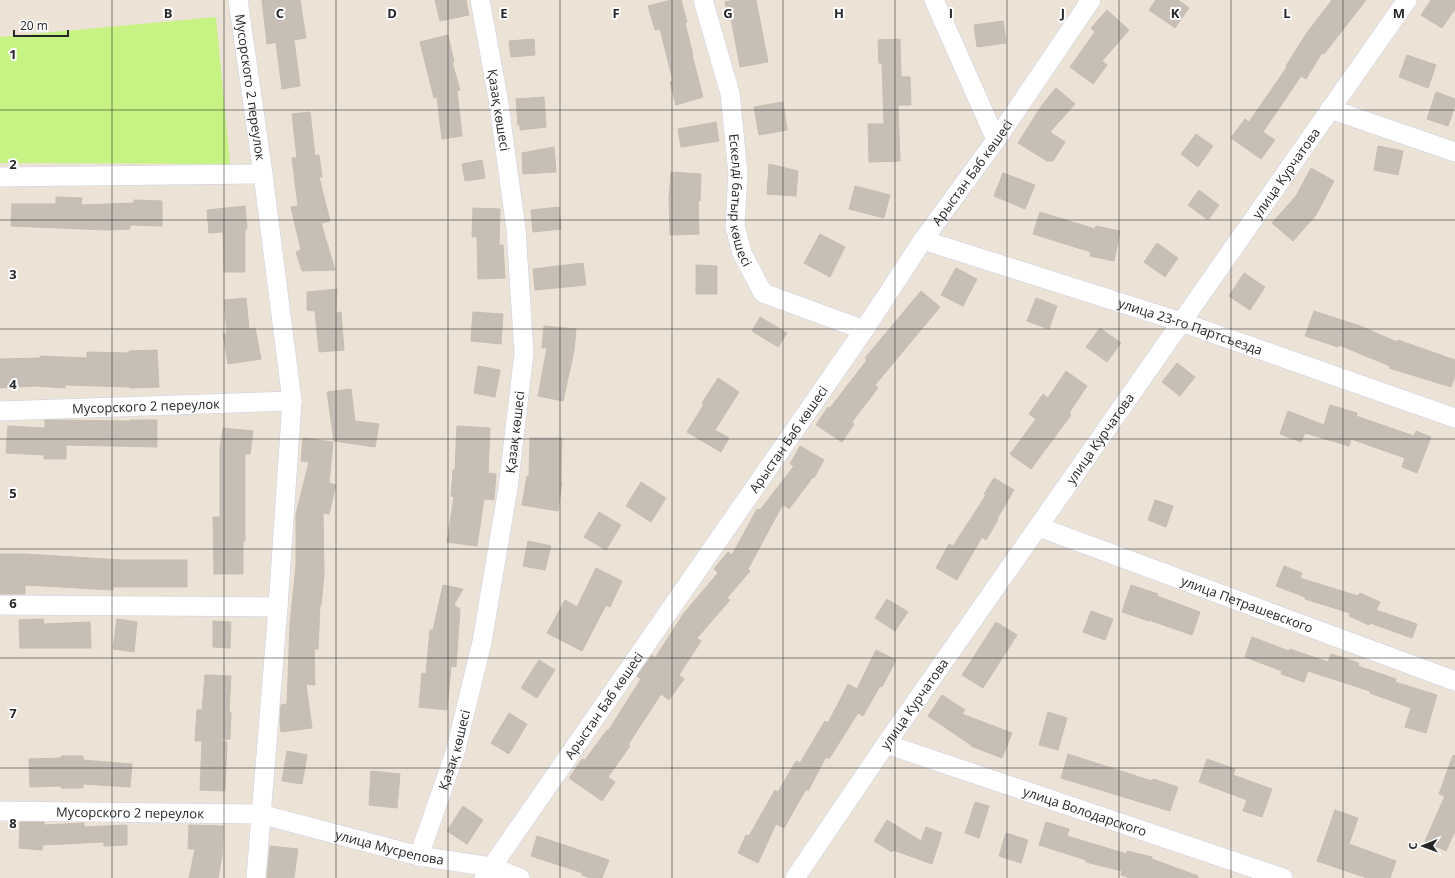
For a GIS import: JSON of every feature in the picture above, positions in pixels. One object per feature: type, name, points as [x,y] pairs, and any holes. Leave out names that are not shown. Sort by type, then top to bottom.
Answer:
[{"type":"street","name":"Мусорского 2 переулок","points":[[238,0],[263,174],[292,401],[278,607],[256,878]]},
{"type":"street","name":"Қазақ көшесі","points":[[419,856],[455,753],[482,642],[508,488],[524,353],[516,229],[498,98],[480,0]]},
{"type":"street","name":"Ескелді батыр көшесі","points":[[703,0],[730,93],[738,174],[735,226],[742,253],[763,293],[864,330]]},
{"type":"street","points":[[934,0],[996,140]]},
{"type":"street","name":"Арыстан Баб көшесі","points":[[488,873],[864,330],[923,240],[996,140],[1090,0]]},
{"type":"street","name":"улица Курчатова","points":[[795,878],[886,744],[1039,528],[1181,322],[1407,0]]},
{"type":"street","points":[[1330,109],[1455,152]]},
{"type":"street","name":"Мусорского 2 переулок","points":[[0,177],[263,174]]},
{"type":"street","name":"улица 23-го Партсъезда","points":[[923,240],[1181,322],[1455,418]]},
{"type":"street","name":"Мусорского 2 переулок","points":[[0,411],[292,401]]},
{"type":"street","name":"улица Петрашевского","points":[[1039,528],[1455,681]]},
{"type":"street","points":[[0,605],[278,607]]},
{"type":"street","name":"улица Володарского","points":[[886,744],[1283,878]]},
{"type":"street","name":"Мусорского 2 переулок","points":[[0,811],[260,814]]},
{"type":"street","name":"улица Мусрепова","points":[[260,814],[488,873],[520,878]]},
{"type":"green space","points":[[216,17],[230,164],[0,163],[0,37]]},
{"type":"building","points":[[262,0],[300,0],[306,38],[294,40],[300,86],[282,89],[276,42],[267,44]]},
{"type":"building","points":[[435,0],[466,0],[469,15],[440,21]]},
{"type":"building","points":[[671,0],[681,0],[687,22],[685,23],[692,55],[703,97],[676,105],[670,82],[673,81],[660,29],[655,30],[648,6]]},
{"type":"building","points":[[735,0],[756,0],[768,62],[740,67],[731,18],[729,19],[725,2]]},
{"type":"building","points":[[1156,0],[1178,0],[1189,8],[1175,28],[1149,10]]},
{"type":"building","points":[[1332,0],[1366,0],[1324,54],[1322,53],[1306,79],[1301,76],[1263,132],[1275,140],[1261,159],[1231,138],[1245,119],[1249,122],[1287,67],[1286,66],[1306,34]]},
{"type":"building","points":[[1431,0],[1455,0],[1455,9],[1442,28],[1421,15]]},
{"type":"building","points":[[1107,10],[1129,30],[1102,61],[1107,65],[1093,84],[1070,67],[1095,32],[1091,28]]},
{"type":"building","points":[[1003,21],[1006,43],[977,47],[974,25]]},
{"type":"building","points":[[448,35],[454,62],[452,62],[460,90],[457,91],[462,136],[442,139],[437,97],[434,98],[420,42]]},
{"type":"building","points":[[534,39],[535,55],[511,57],[509,41]]},
{"type":"building","points":[[900,39],[901,77],[910,77],[911,105],[898,105],[900,161],[869,162],[868,124],[884,124],[882,63],[879,63],[878,40]]},
{"type":"building","points":[[1407,55],[1436,65],[1428,88],[1399,77]]},
{"type":"building","points":[[1056,88],[1075,104],[1050,132],[1065,142],[1053,161],[1047,161],[1018,143],[1042,105]]},
{"type":"building","points":[[1436,92],[1455,99],[1455,105],[1448,126],[1427,119]]},
{"type":"building","points":[[544,97],[546,127],[520,130],[520,125],[518,125],[516,99]]},
{"type":"building","points":[[783,102],[787,130],[759,135],[754,107]]},
{"type":"building","points":[[310,112],[315,156],[319,155],[322,177],[319,177],[330,221],[321,223],[335,270],[302,271],[296,252],[301,250],[291,207],[298,206],[292,158],[297,158],[292,114]]},
{"type":"building","points":[[716,122],[719,141],[681,147],[678,129]]},
{"type":"building","points":[[1196,134],[1213,146],[1198,167],[1181,154]]},
{"type":"building","points":[[1378,146],[1403,151],[1398,175],[1374,170]]},
{"type":"building","points":[[554,147],[556,172],[523,174],[522,153]]},
{"type":"building","points":[[482,160],[485,178],[465,181],[462,164]]},
{"type":"building","points":[[769,164],[798,171],[796,196],[767,194]]},
{"type":"building","points":[[1311,168],[1334,181],[1316,215],[1293,241],[1272,223],[1296,196]]},
{"type":"building","points":[[671,172],[701,174],[700,201],[698,201],[699,234],[670,235],[669,198]]},
{"type":"building","points":[[1003,173],[1035,185],[1025,209],[994,196]]},
{"type":"building","points":[[855,186],[890,195],[884,218],[849,209]]},
{"type":"building","points":[[1199,190],[1219,205],[1208,220],[1188,205]]},
{"type":"building","points":[[56,197],[82,198],[81,205],[134,203],[134,200],[162,201],[162,226],[130,225],[130,229],[107,230],[11,226],[12,204],[56,204]]},
{"type":"building","points":[[245,206],[247,229],[245,229],[245,272],[224,272],[223,232],[209,233],[207,210]]},
{"type":"building","points":[[559,207],[561,229],[533,232],[531,210]]},
{"type":"building","points":[[473,208],[500,209],[499,245],[503,245],[505,278],[478,279],[477,237],[472,237]]},
{"type":"building","points":[[1040,212],[1095,229],[1096,226],[1120,231],[1114,261],[1090,256],[1091,252],[1033,234]]},
{"type":"building","points":[[820,234],[845,247],[830,277],[804,263]]},
{"type":"building","points":[[1157,243],[1178,258],[1165,277],[1144,262]]},
{"type":"building","points":[[583,263],[586,285],[535,290],[533,269]]},
{"type":"building","points":[[696,265],[717,266],[717,294],[696,294]]},
{"type":"building","points":[[956,268],[977,279],[963,306],[941,295]]},
{"type":"building","points":[[1244,273],[1265,287],[1250,310],[1229,296]]},
{"type":"building","points":[[337,289],[336,313],[341,312],[344,350],[319,352],[315,311],[307,310],[307,292]]},
{"type":"building","points":[[921,291],[940,307],[875,385],[878,388],[852,422],[854,424],[842,442],[816,425],[828,407],[830,408],[867,360],[865,358]]},
{"type":"building","points":[[246,298],[249,329],[255,328],[261,359],[228,364],[223,334],[227,334],[224,300]]},
{"type":"building","points":[[1036,298],[1057,306],[1049,329],[1027,321]]},
{"type":"building","points":[[1314,311],[1360,326],[1397,342],[1398,340],[1455,360],[1455,376],[1451,387],[1389,368],[1390,366],[1339,345],[1338,347],[1305,336]]},
{"type":"building","points":[[473,312],[503,314],[501,344],[471,341]]},
{"type":"building","points":[[760,317],[787,333],[778,347],[752,331]]},
{"type":"building","points":[[544,326],[576,329],[574,351],[563,401],[538,396],[547,348],[542,348]]},
{"type":"building","points":[[1100,328],[1121,343],[1107,362],[1086,347]]},
{"type":"building","points":[[157,350],[159,387],[130,388],[65,385],[65,388],[34,386],[0,388],[0,359],[40,358],[40,356],[87,358],[87,352],[129,353],[129,351]]},
{"type":"building","points":[[1177,363],[1195,377],[1180,396],[1162,382]]},
{"type":"building","points":[[478,366],[500,370],[495,397],[474,393]]},
{"type":"building","points":[[1066,371],[1087,386],[1069,413],[1071,415],[1031,469],[1010,454],[1036,419],[1029,414],[1043,394],[1048,398]]},
{"type":"building","points":[[718,378],[739,392],[715,430],[729,438],[721,452],[687,432],[704,404],[702,403]]},
{"type":"building","points":[[351,389],[355,421],[379,424],[375,447],[334,441],[327,392]]},
{"type":"building","points":[[1330,405],[1357,413],[1356,416],[1414,436],[1416,431],[1431,437],[1417,473],[1402,467],[1405,458],[1351,439],[1349,446],[1305,433],[1301,442],[1280,434],[1288,411],[1324,425]]},
{"type":"building","points":[[45,420],[157,420],[157,447],[66,445],[66,459],[44,459],[44,455],[6,453],[8,426],[45,428]]},
{"type":"building","points":[[457,426],[490,428],[488,473],[496,474],[494,500],[484,499],[477,546],[447,542],[454,497],[451,496],[453,470],[455,470]]},
{"type":"building","points":[[223,428],[253,431],[250,454],[245,454],[245,541],[243,541],[243,574],[214,574],[213,517],[220,517],[220,449]]},
{"type":"building","points":[[303,438],[333,442],[329,483],[336,485],[329,514],[323,513],[324,575],[321,605],[320,604],[318,649],[314,649],[315,685],[306,684],[312,728],[281,732],[281,705],[287,704],[290,624],[296,564],[296,514],[309,462],[301,461]]},
{"type":"building","points":[[530,438],[562,438],[562,482],[558,511],[522,505],[527,476],[529,477]]},
{"type":"building","points":[[800,446],[824,460],[814,478],[813,477],[789,509],[783,504],[748,569],[750,571],[727,598],[730,600],[697,638],[701,641],[679,675],[684,679],[669,700],[661,694],[628,745],[630,746],[608,777],[615,782],[602,801],[569,778],[582,759],[585,760],[607,730],[608,731],[641,679],[637,676],[652,655],[655,658],[684,613],[718,573],[714,569],[728,552],[732,555],[757,509],[760,510],[794,466],[790,464]]},
{"type":"building","points":[[994,478],[1014,490],[986,540],[982,537],[957,580],[936,568],[949,544],[953,546],[986,495],[984,494]]},
{"type":"building","points":[[641,482],[666,498],[651,522],[626,506]]},
{"type":"building","points":[[1155,500],[1173,506],[1166,527],[1148,520]]},
{"type":"building","points":[[599,512],[621,525],[606,550],[584,537]]},
{"type":"building","points":[[528,541],[551,546],[545,570],[523,566]]},
{"type":"building","points":[[0,554],[25,554],[121,560],[187,560],[187,587],[113,587],[113,590],[25,585],[25,594],[0,594]]},
{"type":"building","points":[[1284,566],[1302,573],[1300,578],[1358,596],[1360,593],[1380,602],[1376,610],[1417,624],[1412,638],[1370,623],[1369,625],[1349,616],[1350,613],[1305,599],[1305,597],[1276,586]]},
{"type":"building","points":[[596,568],[622,581],[610,607],[606,605],[582,651],[547,633],[565,600],[577,607]]},
{"type":"building","points":[[443,585],[463,589],[454,605],[460,609],[456,667],[451,666],[447,710],[419,707],[422,673],[426,674],[430,630],[433,630]]},
{"type":"building","points":[[1131,585],[1158,594],[1157,596],[1200,612],[1192,635],[1122,612]]},
{"type":"building","points":[[887,599],[908,612],[895,631],[875,618]]},
{"type":"building","points":[[1091,611],[1113,619],[1105,640],[1083,632]]},
{"type":"building","points":[[43,619],[44,624],[90,622],[91,648],[20,648],[19,620]]},
{"type":"building","points":[[117,619],[137,622],[134,652],[113,649]]},
{"type":"building","points":[[213,621],[231,622],[230,648],[213,647]]},
{"type":"building","points":[[996,622],[1017,635],[983,688],[962,675]]},
{"type":"building","points":[[1252,637],[1289,651],[1290,649],[1328,662],[1331,654],[1359,663],[1358,666],[1396,679],[1395,682],[1437,695],[1426,733],[1405,727],[1411,708],[1370,693],[1370,691],[1308,671],[1304,682],[1281,674],[1282,671],[1245,657]]},
{"type":"building","points":[[876,650],[896,660],[882,687],[880,686],[863,716],[858,713],[829,759],[826,757],[808,791],[806,789],[784,828],[776,824],[758,863],[738,853],[746,835],[749,836],[775,790],[778,792],[796,761],[800,763],[825,721],[828,723],[848,684],[857,689]]},
{"type":"building","points":[[539,660],[555,670],[537,698],[521,688]]},
{"type":"building","points":[[205,675],[231,676],[229,712],[231,712],[230,739],[217,740],[227,742],[225,791],[200,790],[202,741],[195,741],[197,710],[202,710]]},
{"type":"building","points":[[942,695],[965,710],[962,714],[1012,733],[1002,758],[971,746],[928,716]]},
{"type":"building","points":[[1048,712],[1067,718],[1058,750],[1039,745]]},
{"type":"building","points":[[509,713],[527,724],[509,754],[491,743]]},
{"type":"building","points":[[287,751],[307,755],[302,784],[282,781]]},
{"type":"building","points":[[1068,754],[1152,781],[1153,779],[1178,787],[1170,811],[1061,778]]},
{"type":"building","points":[[1453,755],[1455,756],[1455,831],[1446,851],[1425,841],[1445,796],[1439,794]]},
{"type":"building","points":[[61,756],[83,756],[83,760],[132,764],[130,787],[83,784],[83,788],[61,788],[61,786],[30,787],[29,759],[61,758]]},
{"type":"building","points":[[1207,759],[1235,769],[1233,775],[1272,789],[1262,817],[1243,811],[1247,800],[1199,782]]},
{"type":"building","points":[[371,771],[400,774],[397,808],[369,805]]},
{"type":"building","points":[[975,802],[989,806],[979,838],[965,833]]},
{"type":"building","points":[[463,806],[483,820],[467,844],[447,831]]},
{"type":"building","points":[[1335,810],[1358,818],[1349,844],[1396,861],[1390,878],[1367,878],[1317,861]]},
{"type":"building","points":[[887,820],[921,841],[926,827],[942,833],[932,864],[893,850],[892,852],[874,841]]},
{"type":"building","points":[[20,822],[44,822],[44,825],[84,823],[84,827],[127,825],[127,845],[104,846],[104,842],[43,845],[42,850],[19,848]]},
{"type":"building","points":[[1046,822],[1069,829],[1067,836],[1127,854],[1127,851],[1152,857],[1152,859],[1198,876],[1198,878],[1130,878],[1121,875],[1122,871],[1086,862],[1086,860],[1039,845]]},
{"type":"building","points":[[189,825],[223,826],[222,856],[218,878],[189,878],[195,849],[188,849]]},
{"type":"building","points":[[1006,833],[1028,840],[1021,863],[999,856]]},
{"type":"building","points":[[537,836],[609,860],[602,878],[590,878],[582,875],[583,873],[531,856]]},
{"type":"building","points":[[270,846],[298,849],[294,878],[267,878]]}]
